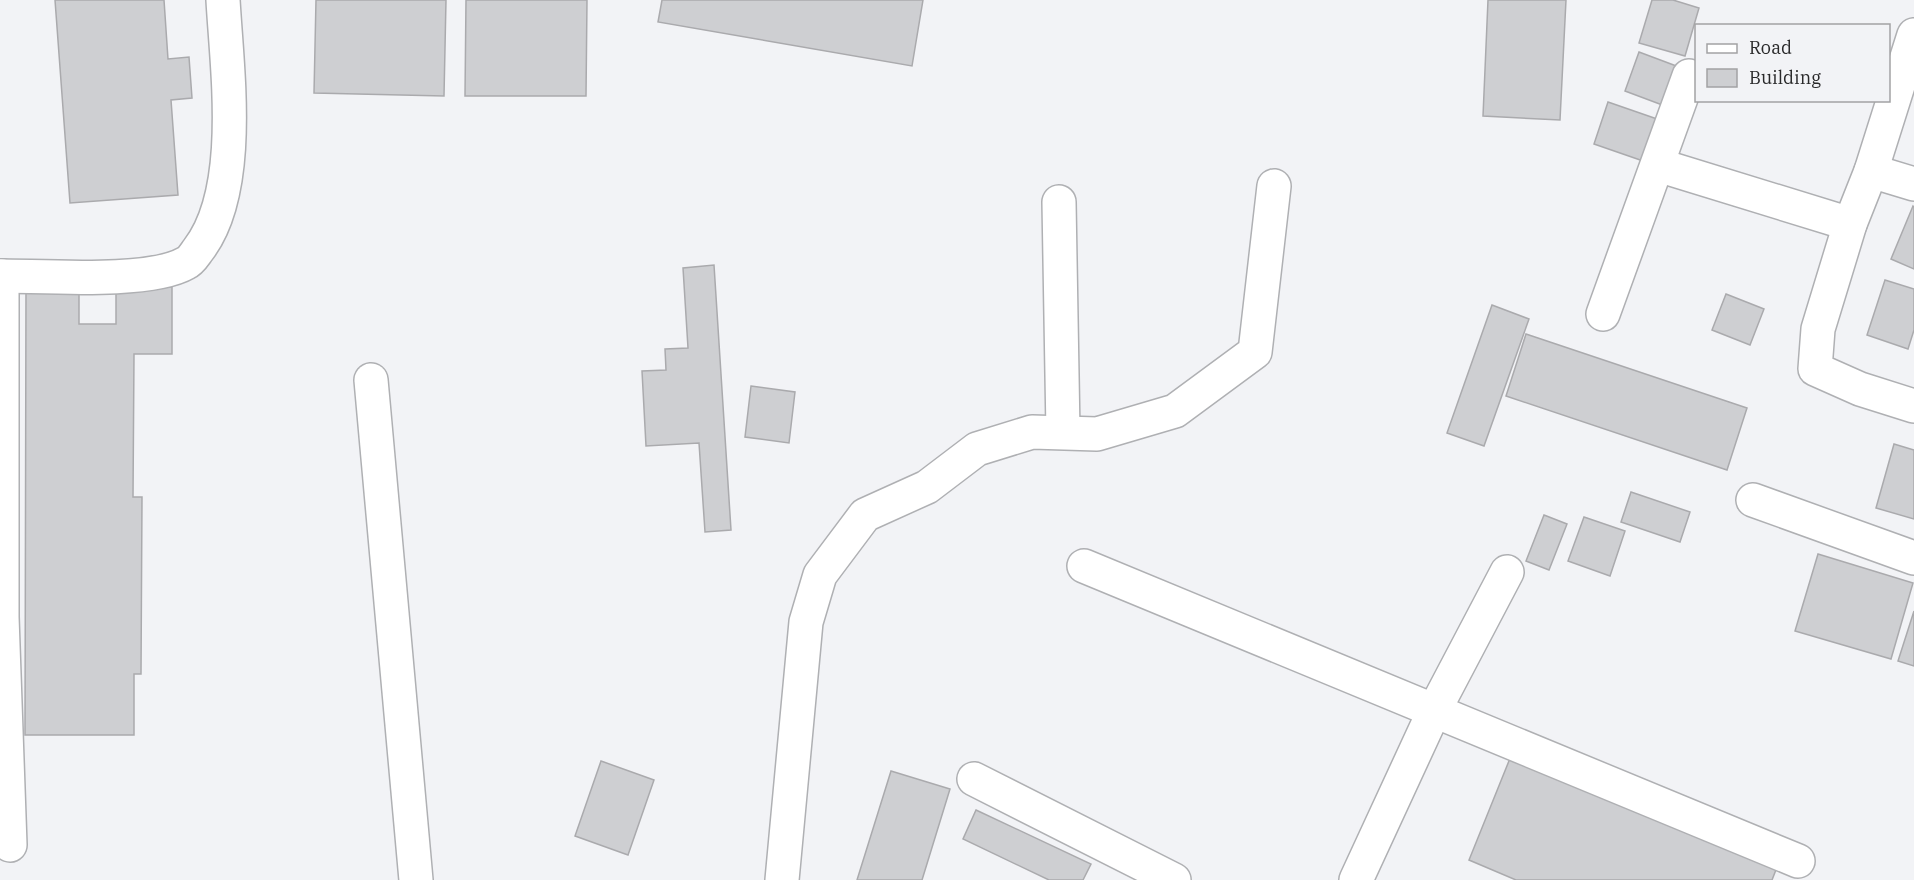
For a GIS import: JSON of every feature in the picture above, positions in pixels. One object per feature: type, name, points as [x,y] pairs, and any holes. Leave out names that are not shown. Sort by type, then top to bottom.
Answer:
[{"type":"street","points":[[10,845],[2,617],[1,276],[115,276],[164,271],[188,263],[211,233],[226,161],[230,126],[223,0]]},
{"type":"street","points":[[1914,35],[1871,171],[1850,224],[1818,329],[1815,369],[1860,388],[1914,406]]},
{"type":"street","points":[[1603,314],[1689,75]]},
{"type":"street","points":[[1658,165],[1850,224]]},
{"type":"street","points":[[1871,171],[1914,184]]},
{"type":"street","points":[[782,880],[806,622],[820,575],[865,515],[927,487],[977,449],[1032,432],[1097,434],[1175,411],[1255,352],[1274,186]]},
{"type":"street","points":[[1059,202],[1063,432]]},
{"type":"street","points":[[371,380],[416,880]]},
{"type":"street","points":[[1753,500],[1914,558]]},
{"type":"street","points":[[1084,566],[1435,709],[1798,861]]},
{"type":"street","points":[[1356,880],[1435,709],[1507,572]]},
{"type":"street","points":[[974,779],[1174,880]]},
{"type":"building","points":[[55,0],[164,0],[168,59],[189,57],[192,98],[171,100],[178,195],[70,203]]},
{"type":"building","points":[[316,0],[446,0],[444,96],[314,93]]},
{"type":"building","points":[[466,0],[587,0],[586,96],[465,96]]},
{"type":"building","points":[[662,0],[923,0],[912,66],[658,22]]},
{"type":"building","points":[[1488,0],[1566,0],[1560,120],[1483,116]]},
{"type":"building","points":[[1652,0],[1673,0],[1699,8],[1685,56],[1639,43]]},
{"type":"building","points":[[1639,52],[1679,67],[1665,106],[1625,91]]},
{"type":"building","points":[[1608,102],[1660,120],[1646,162],[1594,144]]},
{"type":"building","points":[[1914,207],[1914,269],[1891,259]]},
{"type":"building","points":[[714,265],[731,530],[705,532],[699,443],[646,446],[642,371],[666,370],[665,349],[688,348],[683,268]]},
{"type":"building","points":[[1885,280],[1914,289],[1914,330],[1908,349],[1867,335]]},
{"type":"building","points":[[26,287],[79,287],[79,324],[116,324],[116,287],[172,287],[172,354],[134,354],[133,497],[142,497],[141,674],[134,674],[134,735],[25,735]]},
{"type":"building","points":[[1726,294],[1764,309],[1750,345],[1712,330]]},
{"type":"building","points":[[1492,305],[1529,319],[1484,446],[1447,433]]},
{"type":"building","points":[[1526,334],[1747,408],[1727,470],[1506,396]]},
{"type":"building","points":[[751,386],[795,392],[789,443],[745,437]]},
{"type":"building","points":[[1894,444],[1914,450],[1914,519],[1876,508]]},
{"type":"building","points":[[1631,492],[1690,512],[1680,542],[1621,522]]},
{"type":"building","points":[[1544,515],[1567,524],[1549,570],[1526,561]]},
{"type":"building","points":[[1584,517],[1625,531],[1610,576],[1568,561]]},
{"type":"building","points":[[1818,554],[1913,583],[1891,659],[1795,631]]},
{"type":"building","points":[[1914,611],[1914,666],[1898,661]]},
{"type":"building","points":[[1515,746],[1781,857],[1772,880],[1516,880],[1469,860]]},
{"type":"building","points":[[601,761],[654,780],[628,855],[575,836]]},
{"type":"building","points":[[891,771],[950,789],[922,880],[857,880]]},
{"type":"building","points":[[976,810],[1091,864],[1083,880],[1049,880],[963,839]]}]
